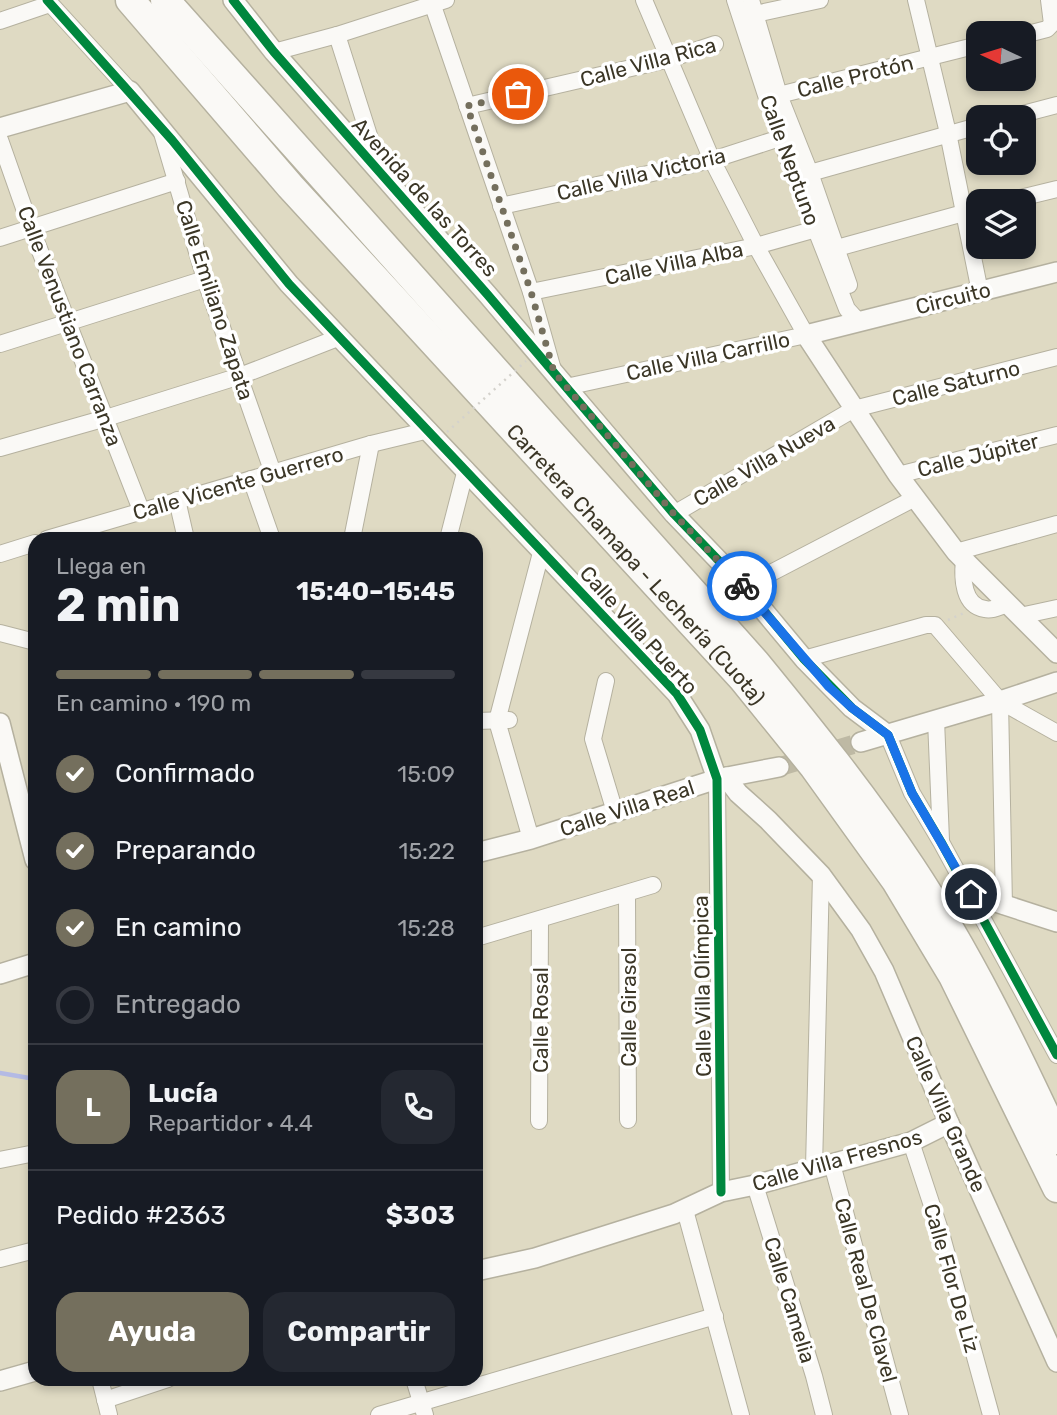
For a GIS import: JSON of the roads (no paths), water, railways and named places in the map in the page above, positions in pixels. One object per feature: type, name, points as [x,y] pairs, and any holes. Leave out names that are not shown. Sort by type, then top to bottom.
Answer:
[{"type":"highway","name":"Carretera Chamapa - Lechería (Cuota)","points":[[130,0],[290,186],[742,678],[814,767],[896,881],[953,976],[1057,1188]]},
{"type":"highway","name":"Carretera Chamapa - Lechería (Cuota)","points":[[165,0],[756,663],[835,759],[912,867],[970,963],[1057,1140]]},
{"type":"street","name":"Avenida de las Torres","points":[[233,0],[274,52],[674,514],[744,587],[804,659],[852,708],[888,735]]},
{"type":"street","points":[[644,0],[712,160],[755,246],[806,335],[898,475],[960,557],[1057,653]]},
{"type":"street","name":"Calle Neptuno","points":[[735,0],[779,138],[847,309],[854,320]]},
{"type":"street","points":[[753,7],[820,0]]},
{"type":"street","points":[[916,0],[966,197]]},
{"type":"street","points":[[1036,32],[1047,29],[1052,24],[1049,0]]},
{"type":"street","points":[[274,52],[337,35],[437,1],[467,106],[560,380]]},
{"type":"street","points":[[0,20],[48,2],[161,127],[289,284],[340,337],[240,376],[0,448]]},
{"type":"street","name":"Calle Neptuno","points":[[753,7],[779,95],[837,248],[855,304],[854,320]]},
{"type":"street","points":[[337,35],[382,176]]},
{"type":"street","name":"Calle Villa Rica","points":[[467,106],[670,59],[715,44]]},
{"type":"street","name":"Calle Protón","points":[[779,95],[966,48]]},
{"type":"street","points":[[0,128],[130,91]]},
{"type":"street","points":[[1036,111],[1057,106]]},
{"type":"street","name":"Calle Emiliano Zapata","points":[[161,127],[205,279],[273,473]]},
{"type":"street","points":[[810,173],[966,129]]},
{"type":"street","name":"Calle Villa Victoria","points":[[501,206],[712,160],[779,138]]},
{"type":"street","name":"Calle Venustiano Carranza","points":[[0,140],[31,228],[141,510]]},
{"type":"street","points":[[0,238],[177,181]]},
{"type":"street","points":[[1036,194],[1057,189]]},
{"type":"street","points":[[837,248],[966,212]]},
{"type":"street","name":"Calle Villa Alba","points":[[531,292],[755,246],[816,229]]},
{"type":"street","points":[[976,259],[980,292]]},
{"type":"street","name":"Circuito","points":[[854,320],[1057,272]]},
{"type":"street","points":[[0,344],[205,279]]},
{"type":"street","name":"Calle Villa Carrillo","points":[[560,380],[806,335],[854,320]]},
{"type":"street","name":"Calle Villa Puerto","points":[[340,337],[438,431],[466,469],[677,694],[700,730],[722,778]]},
{"type":"street","name":"Calle Saturno","points":[[855,409],[1057,357]]},
{"type":"street","name":"Calle Villa Nueva","points":[[674,514],[855,409]]},
{"type":"street","name":"Calle Vicente Guerrero","points":[[70,532],[372,444],[438,431]]},
{"type":"street","name":"Calle Júpiter","points":[[898,475],[1057,435]]},
{"type":"street","points":[[353,532],[372,444]]},
{"type":"street","points":[[450,532],[466,469]]},
{"type":"street","points":[[251,479],[270,532]]},
{"type":"street","points":[[744,587],[915,498]]},
{"type":"street","points":[[177,500],[184,532]]},
{"type":"street","points":[[100,523],[103,532]]},
{"type":"street","points":[[960,557],[1057,524]]},
{"type":"street","points":[[0,554],[28,545]]},
{"type":"street","points":[[531,839],[503,721],[542,549]]},
{"type":"street","points":[[960,557],[961,582],[978,607],[988,610],[1057,608]]},
{"type":"street","points":[[804,659],[926,625],[935,625],[1000,701],[1057,733]]},
{"type":"street","points":[[0,633],[28,640]]},
{"type":"street","points":[[606,681],[593,739],[615,812]]},
{"type":"street","points":[[861,742],[1057,682]]},
{"type":"street","points":[[1000,701],[1004,906]]},
{"type":"street","points":[[936,720],[942,842]]},
{"type":"street","points":[[483,721],[503,721]]},
{"type":"street","points":[[0,723],[4,761],[28,835]]},
{"type":"street","points":[[888,735],[912,793],[971,894],[1057,1055]]},
{"type":"street","name":"Calle Villa Real","points":[[483,851],[531,839],[722,778],[779,767]]},
{"type":"street","name":"Calle Villa Grande","points":[[722,778],[768,820],[821,875],[861,930],[884,971],[1057,1362]]},
{"type":"street","name":"Calle Villa Olímpica","points":[[721,1192],[722,778]]},
{"type":"street","points":[[821,875],[823,1166]]},
{"type":"street","points":[[483,936],[653,886]]},
{"type":"street","points":[[971,894],[1057,922]]},
{"type":"street","name":"Calle Girasol","points":[[627,895],[628,1120]]},
{"type":"street","name":"Calle Rosal","points":[[539,1121],[540,920]]},
{"type":"street","points":[[0,974],[28,965]]},
{"type":"street","name":"Calle Villa Fresnos","points":[[483,1269],[535,1258],[685,1210],[721,1192],[911,1142],[949,1123]]},
{"type":"street","name":"Calle Flor De Liz","points":[[911,1142],[941,1233],[991,1415]]},
{"type":"street","points":[[0,1160],[28,1154]]},
{"type":"street","name":"Calle Real De Clavel","points":[[823,1166],[900,1415]]},
{"type":"street","name":"Calle Camelia","points":[[755,1185],[824,1415]]},
{"type":"street","points":[[685,1210],[715,1316],[737,1414]]},
{"type":"street","points":[[0,1259],[28,1252]]},
{"type":"street","points":[[379,1415],[423,1408],[715,1316]]},
{"type":"street","points":[[0,1381],[28,1373]]},
{"type":"street","points":[[102,1386],[107,1407],[153,1386]]},
{"type":"street","points":[[416,1386],[423,1408]]},
{"type":"waterway","points":[[0,1073],[28,1078]]},
{"type":"tunnel","points":[[779,767],[861,742]]}]
